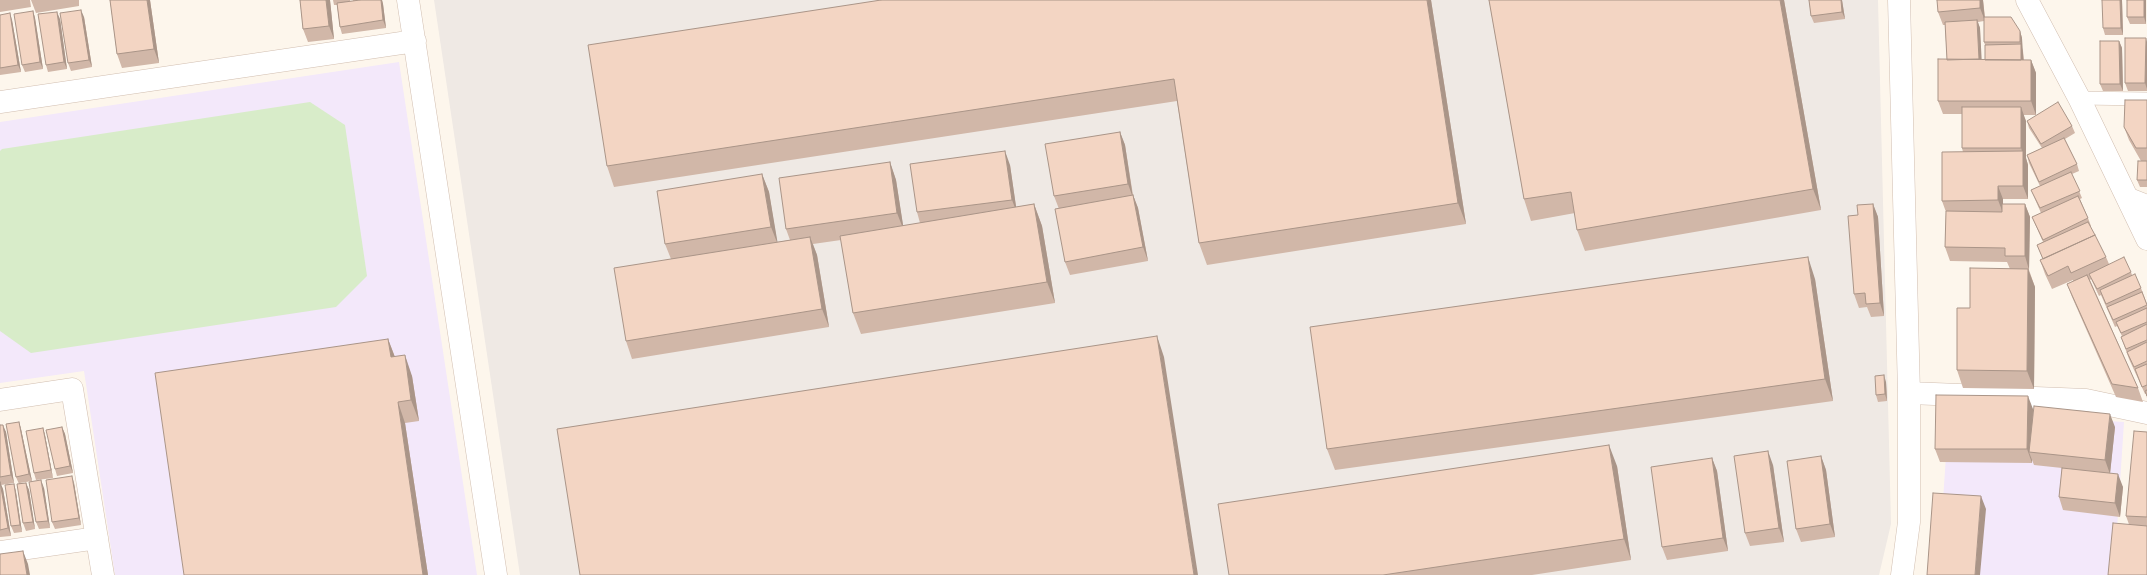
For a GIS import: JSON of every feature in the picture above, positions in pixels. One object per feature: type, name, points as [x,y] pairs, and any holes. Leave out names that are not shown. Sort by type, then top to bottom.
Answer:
[{"type":"street","points":[[408,0],[496,575]]},
{"type":"street","points":[[1899,0],[1909,393],[1909,522],[1902,575]]},
{"type":"street","points":[[2027,0],[2079,98],[2138,203],[2147,239]]},
{"type":"street","points":[[0,102],[414,41]]},
{"type":"street","points":[[0,400],[72,389],[103,575]]},
{"type":"street","points":[[1909,393],[2086,400],[2147,413]]},
{"type":"street","points":[[0,552],[97,538]]},
{"type":"lane","points":[[2079,98],[2147,99]]},
{"type":"shaded area","points":[[434,0],[1878,0],[1891,524],[1879,575],[520,575]]},
{"type":"shaded area","points":[[399,62],[477,575],[115,575],[84,371],[0,383],[0,122]]},
{"type":"shaded area","points":[[1949,411],[2124,422],[2114,575],[1938,575]]},
{"type":"green space","points":[[310,102],[345,125],[367,276],[336,307],[31,353],[0,331],[0,151],[2,149]]},
{"type":"building","points":[[110,0],[147,0],[154,49],[117,54]]},
{"type":"building","points":[[300,0],[326,0],[329,26],[303,29]]},
{"type":"building","points":[[360,0],[381,0],[383,20],[340,27],[337,3]]},
{"type":"building","points":[[881,0],[1427,0],[1458,203],[1199,243],[1174,79],[607,166],[588,45]]},
{"type":"building","points":[[1489,0],[1780,0],[1813,189],[1577,230],[1571,192],[1524,199]]},
{"type":"building","points":[[1809,0],[1841,0],[1842,12],[1811,16]]},
{"type":"building","points":[[1937,0],[1980,0],[1980,8],[1938,12]]},
{"type":"building","points":[[2102,0],[2120,0],[2121,28],[2103,28]]},
{"type":"building","points":[[2127,0],[2144,0],[2144,17],[2127,17]]},
{"type":"building","points":[[81,10],[89,60],[68,63],[60,13]]},
{"type":"building","points":[[33,11],[40,62],[22,65],[14,14]]},
{"type":"building","points":[[57,12],[64,62],[46,65],[38,14]]},
{"type":"building","points":[[10,13],[18,65],[0,68],[0,15]]},
{"type":"building","points":[[1984,17],[2011,17],[2020,31],[2020,42],[1984,42]]},
{"type":"building","points":[[1977,20],[1979,59],[1947,60],[1945,22]]},
{"type":"building","points":[[2125,38],[2146,38],[2145,83],[2125,83]]},
{"type":"building","points":[[2100,41],[2119,41],[2120,84],[2100,84]]},
{"type":"building","points":[[2021,44],[2021,60],[1985,60],[1985,45]]},
{"type":"building","points":[[1938,59],[2031,60],[2031,101],[1938,101]]},
{"type":"building","points":[[2125,100],[2147,100],[2147,148],[2136,148],[2124,127]]},
{"type":"building","points":[[2058,102],[2072,126],[2041,144],[2027,121]]},
{"type":"building","points":[[1962,107],[2021,107],[2021,148],[1962,148]]},
{"type":"building","points":[[1120,132],[1128,184],[1054,196],[1045,144]]},
{"type":"building","points":[[2064,138],[2077,164],[2039,182],[2027,155]]},
{"type":"building","points":[[1005,151],[1012,200],[917,212],[910,164]]},
{"type":"building","points":[[2023,151],[2023,186],[1998,186],[1998,200],[1942,201],[1942,152]]},
{"type":"building","points":[[2138,161],[2147,161],[2147,180],[2137,180]]},
{"type":"building","points":[[890,162],[897,213],[786,229],[779,178]]},
{"type":"building","points":[[2071,172],[2080,191],[2040,208],[2031,190]]},
{"type":"building","points":[[762,174],[771,227],[665,244],[657,191]]},
{"type":"building","points":[[1133,195],[1143,247],[1065,262],[1055,209]]},
{"type":"building","points":[[2078,196],[2088,218],[2043,240],[2032,217]]},
{"type":"building","points":[[1034,204],[1047,282],[853,313],[840,236]]},
{"type":"building","points":[[1873,204],[1880,303],[1866,304],[1865,293],[1854,294],[1848,216],[1858,215],[1857,205]]},
{"type":"building","points":[[2002,204],[2025,204],[2025,256],[2005,256],[2005,248],[1945,247],[1946,211],[2002,212]]},
{"type":"building","points":[[2088,222],[2095,235],[2043,259],[2037,245]]},
{"type":"building","points":[[2095,235],[2106,257],[2071,273],[2068,266],[2048,276],[2040,260]]},
{"type":"building","points":[[810,237],[822,309],[626,341],[614,268]]},
{"type":"building","points":[[1808,257],[1825,379],[1327,449],[1310,327]]},
{"type":"building","points":[[2124,257],[2131,272],[2097,289],[2089,274]]},
{"type":"building","points":[[1970,268],[2028,269],[2027,371],[1957,370],[1957,308],[1970,308]]},
{"type":"building","points":[[2135,274],[2141,288],[2106,304],[2100,290]]},
{"type":"building","points":[[2087,275],[2138,388],[2112,384],[2067,284]]},
{"type":"building","points":[[2142,292],[2147,305],[2113,320],[2107,307]]},
{"type":"building","points":[[2147,308],[2147,322],[2121,333],[2116,322]]},
{"type":"building","points":[[2147,324],[2147,340],[2126,349],[2121,337]]},
{"type":"building","points":[[1157,336],[1194,575],[580,575],[557,429]]},
{"type":"building","points":[[388,339],[391,357],[405,355],[411,400],[398,402],[423,575],[184,575],[155,373]]},
{"type":"building","points":[[2147,342],[2147,361],[2134,367],[2127,352]]},
{"type":"building","points":[[2147,364],[2147,385],[2142,387],[2135,369]]},
{"type":"building","points":[[1884,375],[1885,394],[1876,395],[1875,376]]},
{"type":"building","points":[[1936,395],[2028,396],[2027,449],[1935,449]]},
{"type":"building","points":[[2034,406],[2110,414],[2105,460],[2029,452]]},
{"type":"building","points":[[19,422],[29,474],[16,477],[6,424]]},
{"type":"building","points":[[0,425],[3,425],[11,475],[0,477]]},
{"type":"building","points":[[62,427],[70,466],[55,469],[46,430]]},
{"type":"building","points":[[43,428],[51,470],[34,473],[26,431]]},
{"type":"building","points":[[2134,431],[2147,432],[2147,517],[2126,516]]},
{"type":"building","points":[[1609,445],[1624,539],[1383,575],[1229,575],[1218,504]]},
{"type":"building","points":[[1768,451],[1779,528],[1745,533],[1734,456]]},
{"type":"building","points":[[1821,456],[1830,524],[1796,529],[1787,461]]},
{"type":"building","points":[[1712,458],[1723,538],[1662,547],[1651,467]]},
{"type":"building","points":[[2062,468],[2118,474],[2115,503],[2059,497]]},
{"type":"building","points":[[72,476],[79,518],[52,522],[46,480]]},
{"type":"building","points":[[41,480],[48,521],[36,522],[29,482]]},
{"type":"building","points":[[0,482],[8,528],[0,530]]},
{"type":"building","points":[[26,483],[33,522],[23,523],[17,484]]},
{"type":"building","points":[[14,484],[20,525],[11,526],[5,485]]},
{"type":"building","points":[[1933,493],[1981,496],[1975,575],[1927,575]]},
{"type":"building","points":[[2113,523],[2147,526],[2147,575],[2108,575]]},
{"type":"building","points":[[23,551],[27,575],[0,575],[0,554]]}]
